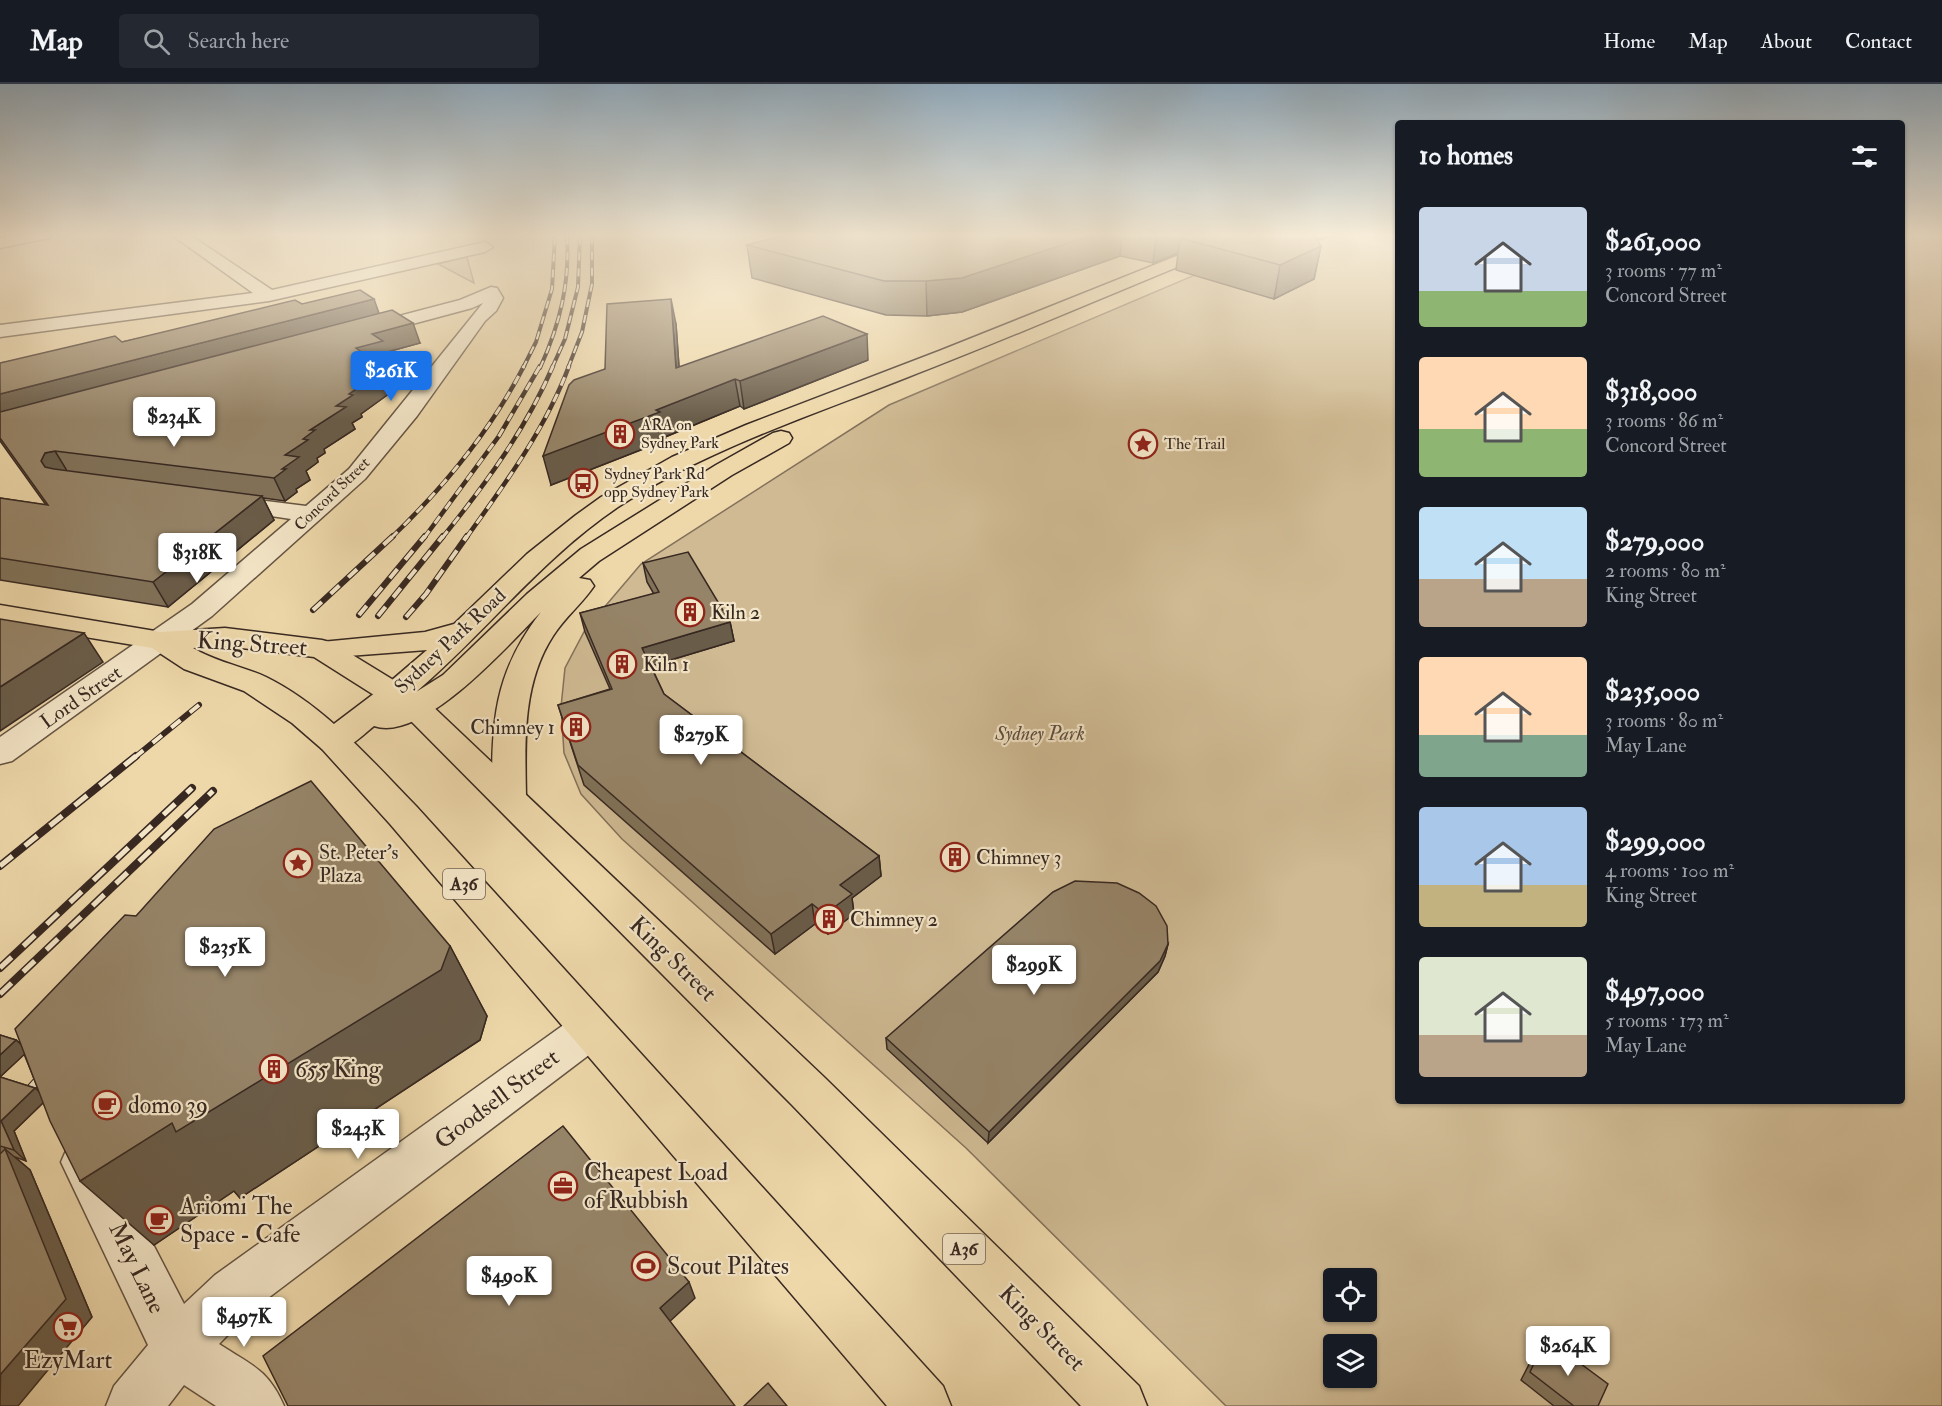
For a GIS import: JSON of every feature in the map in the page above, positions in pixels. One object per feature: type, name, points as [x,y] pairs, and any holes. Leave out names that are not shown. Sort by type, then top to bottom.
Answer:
[{"type":"main road","name":"Sydney Park Road","points":[[404,700],[463,631],[542,554],[599,510],[648,479],[684,460],[775,421],[902,373],[1090,297]]},
{"type":"main road","name":"Sydney Park Road","points":[[334,741],[404,700],[454,682],[565,575],[590,555],[761,449],[902,373]]},
{"type":"main road","name":"Sydney Park Road","points":[[509,796],[509,730],[512,700],[523,662],[541,632],[566,600],[640,525]]},
{"type":"main road","name":"King Street","points":[[0,614],[161,641],[225,637],[322,649],[404,700],[509,796],[800,1084],[1119,1406]]},
{"type":"main road","points":[[322,649],[426,641],[463,631]]},
{"type":"main road","name":"King Street","points":[[161,641],[195,662],[255,684],[303,716],[334,741],[404,815],[923,1406]]},
{"type":"street","points":[[0,331],[264,297]]},
{"type":"street","name":"Concord Street","points":[[449,309],[473,302],[479,297]]},
{"type":"street","name":"Concord Street","points":[[161,641],[215,599],[357,474],[409,411],[479,317],[490,307],[494,297]]},
{"type":"street","points":[[345,337],[449,309],[470,311],[479,317]]},
{"type":"street","points":[[205,501],[312,514]]},
{"type":"street","name":"Lord Street","points":[[0,753],[161,641]]},
{"type":"street","name":"Goodsell Street","points":[[134,1406],[204,1319],[233,1293],[591,1029]]},
{"type":"street","name":"May Lane","points":[[70,1132],[178,1349]]},
{"type":"street","points":[[178,1349],[247,1394],[256,1406]]},
{"type":"green space","name":"Sydney Park","points":[[1144,297],[1395,297],[1395,1104],[1905,1104],[1905,297],[1942,297],[1942,1406],[1226,1406],[966,1148],[622,839],[581,794],[564,753],[561,707],[565,668],[585,630],[641,564],[889,405]]},
{"type":"building","points":[[332,297],[370,297],[374,299],[0,394],[0,363],[115,336],[122,342],[295,300],[302,304]]},
{"type":"building","points":[[671,299],[676,368],[823,316],[867,334],[740,381],[735,379],[656,410],[660,412],[543,456],[569,385],[574,380],[605,369],[607,304]]},
{"type":"building","points":[[392,310],[413,323],[372,334],[383,341],[356,348],[386,369],[349,394],[353,395],[336,406],[346,407],[310,430],[315,430],[303,439],[308,440],[285,455],[299,457],[274,478],[55,451],[45,453],[41,461],[45,467],[54,469],[262,496],[153,582],[0,558],[0,498],[48,505],[0,438],[0,412]]},
{"type":"building","points":[[688,552],[730,622],[642,648],[664,694],[879,856],[840,885],[852,894],[825,914],[812,904],[771,934],[578,765],[558,705],[612,689],[580,613],[659,592],[643,563]]},
{"type":"building","points":[[0,619],[84,633],[0,687]]},
{"type":"building","points":[[311,781],[450,946],[441,970],[176,1132],[172,1123],[80,1181],[50,1121],[15,1029],[125,915],[136,916],[214,829]]},
{"type":"building","points":[[1075,881],[1117,883],[1139,893],[1156,906],[1167,926],[1168,944],[1160,961],[989,1132],[886,1038],[1053,892]]},
{"type":"building","points":[[0,1035],[16,1040],[0,1055]]},
{"type":"building","points":[[0,1077],[35,1088],[1,1121],[14,1150],[0,1146]]},
{"type":"building","points":[[563,1126],[689,1282],[660,1308],[735,1406],[288,1406],[263,1356]]},
{"type":"building","points":[[5,1149],[66,1299],[0,1375],[0,1154]]},
{"type":"building","points":[[1546,1338],[1608,1384],[1598,1406],[1574,1406],[1530,1372]]},
{"type":"building","points":[[768,1383],[787,1406],[744,1406]]},
{"type":"railway","points":[[524,366],[536,342],[550,297]]},
{"type":"railway","points":[[540,368],[553,335],[563,297]]},
{"type":"railway","points":[[552,368],[565,339],[576,297]]},
{"type":"railway","points":[[568,368],[582,332],[589,297]]},
{"type":"railway","points":[[392,536],[465,457],[497,413],[524,366]]},
{"type":"railway","points":[[424,538],[499,436],[540,366]]},
{"type":"railway","points":[[442,538],[504,456],[553,366]]},
{"type":"railway","points":[[466,538],[537,433],[569,366]]},
{"type":"railway","points":[[313,610],[392,536]]},
{"type":"railway","points":[[359,615],[425,536]]},
{"type":"railway","points":[[378,616],[443,536]]},
{"type":"railway","points":[[406,617],[426,594],[467,536]]},
{"type":"railway","points":[[134,758],[199,705]]},
{"type":"railway","points":[[0,866],[136,756]]},
{"type":"railway","points":[[0,968],[192,788]]},
{"type":"railway","points":[[0,994],[213,791]]},
{"type":"railway","points":[[0,1122],[47,1070]]},
{"type":"place","name":"ARA on Sydney Park","points":[[620,434]]},
{"type":"place","name":"The Trail","points":[[1143,444]]},
{"type":"place","name":"Sydney Park Rd opp Sydney Park","points":[[583,483]]},
{"type":"place","name":"Kiln 2","points":[[690,612]]},
{"type":"place","name":"Kiln 1","points":[[622,664]]},
{"type":"place","name":"Chimney 1","points":[[576,727]]},
{"type":"place","name":"Chimney 3","points":[[955,857]]},
{"type":"place","name":"St. Peter’s Plaza","points":[[298,863]]},
{"type":"place","name":"Chimney 2","points":[[829,919]]},
{"type":"place","name":"655 King","points":[[274,1069]]},
{"type":"place","name":"domo 39","points":[[107,1105]]},
{"type":"place","name":"Cheapest Load of Rubbish","points":[[563,1186]]},
{"type":"place","name":"Ariomi The Space - Cafe","points":[[159,1220]]},
{"type":"place","name":"Scout Pilates","points":[[646,1266]]},
{"type":"place","name":"EzyMart","points":[[68,1327]]}]
